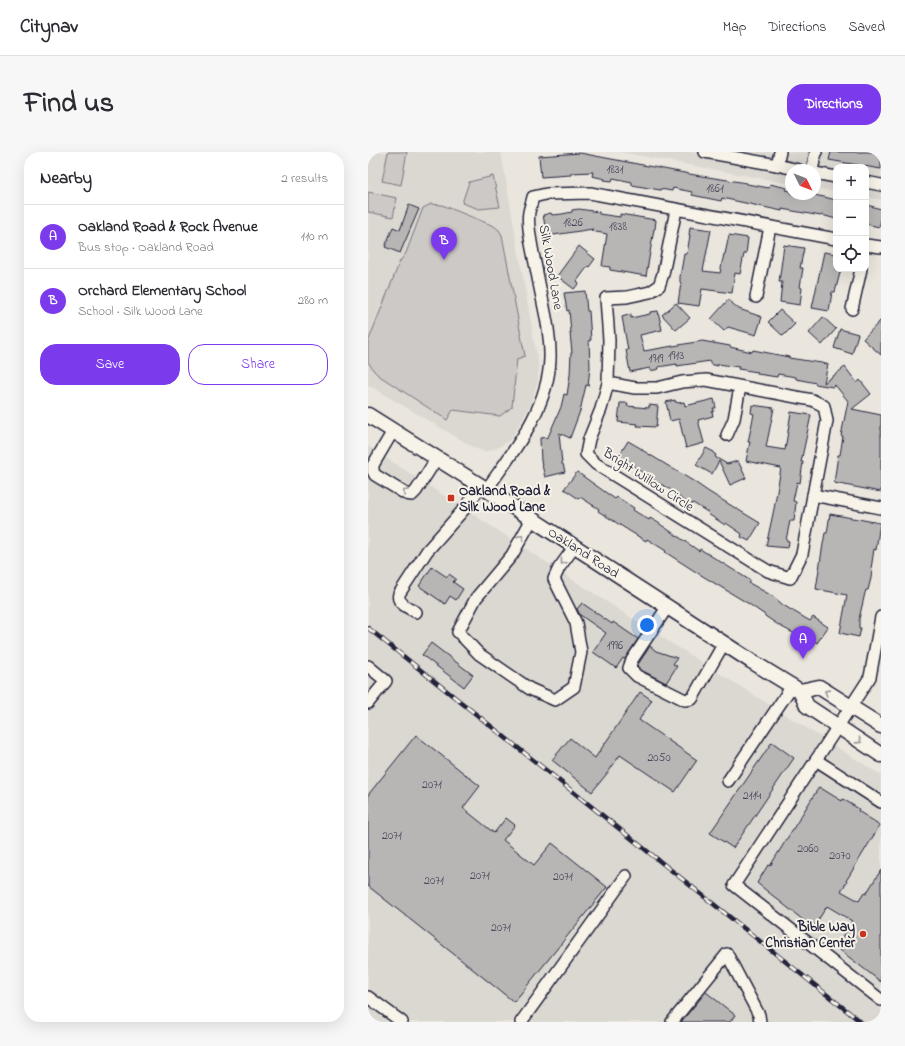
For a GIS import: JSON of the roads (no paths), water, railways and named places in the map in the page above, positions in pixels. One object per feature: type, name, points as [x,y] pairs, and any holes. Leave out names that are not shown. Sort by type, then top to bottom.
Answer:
[{"type":"main road","name":"Oakland Road","points":[[368,415],[484,487],[796,688],[807,706],[881,755]]},
{"type":"main road","points":[[796,688],[819,687],[881,726]]},
{"type":"street","points":[[705,152],[785,167]]},
{"type":"street","points":[[777,165],[780,152]]},
{"type":"street","points":[[813,164],[816,152]]},
{"type":"street","points":[[821,174],[833,176]]},
{"type":"street","points":[[869,183],[881,185]]},
{"type":"street","name":"Silk Wood Lane","points":[[484,487],[525,433],[539,405],[546,383],[550,360],[548,329],[530,232],[529,213],[533,197],[546,194],[590,193],[833,238]]},
{"type":"street","points":[[608,383],[609,340],[606,298],[628,297],[650,292],[659,286],[664,274],[676,210]]},
{"type":"street","points":[[756,296],[770,227]]},
{"type":"street","points":[[869,245],[881,247]]},
{"type":"street","points":[[852,309],[860,272]]},
{"type":"street","name":"Bright Willow Circle","points":[[706,380],[812,400],[824,406],[827,422],[802,554],[790,578],[768,571],[596,464],[586,454],[589,440],[601,409],[608,383],[635,388],[657,388],[682,382],[706,380]]},
{"type":"street","points":[[727,434],[734,419],[740,387]]},
{"type":"street","points":[[393,431],[373,465],[375,475],[406,494],[412,495],[416,492],[437,458]]},
{"type":"street","points":[[416,612],[399,601],[399,594],[427,551],[484,487]]},
{"type":"street","points":[[813,495],[881,508]]},
{"type":"street","points":[[532,519],[512,555],[476,598],[458,632],[479,654],[530,689],[556,700],[574,687],[581,652],[576,623],[554,579],[558,568],[575,546]]},
{"type":"street","points":[[668,606],[632,660],[629,668],[637,676],[685,700],[692,699],[724,643]]},
{"type":"street","points":[[881,617],[870,678],[734,885],[881,1000]]},
{"type":"street","points":[[368,666],[386,681],[368,703]]},
{"type":"street","points":[[728,781],[796,688]]},
{"type":"street","points":[[816,760],[881,802]]},
{"type":"street","points":[[521,1022],[626,876]]},
{"type":"street","points":[[672,1022],[727,954],[759,1015],[760,1022]]},
{"type":"street","points":[[368,997],[402,1022]]},
{"type":"railway","points":[[368,628],[861,1022]]},
{"type":"place","name":"Orchard Elementary School","points":[[444,260]]},
{"type":"place","name":"Oakland Road & Silk Wood Lane","points":[[451,498]]},
{"type":"place","name":"Oakland Road & Rock Avenue","points":[[803,659]]},
{"type":"place","name":"Bible Way Christian Center","points":[[863,934]]}]
